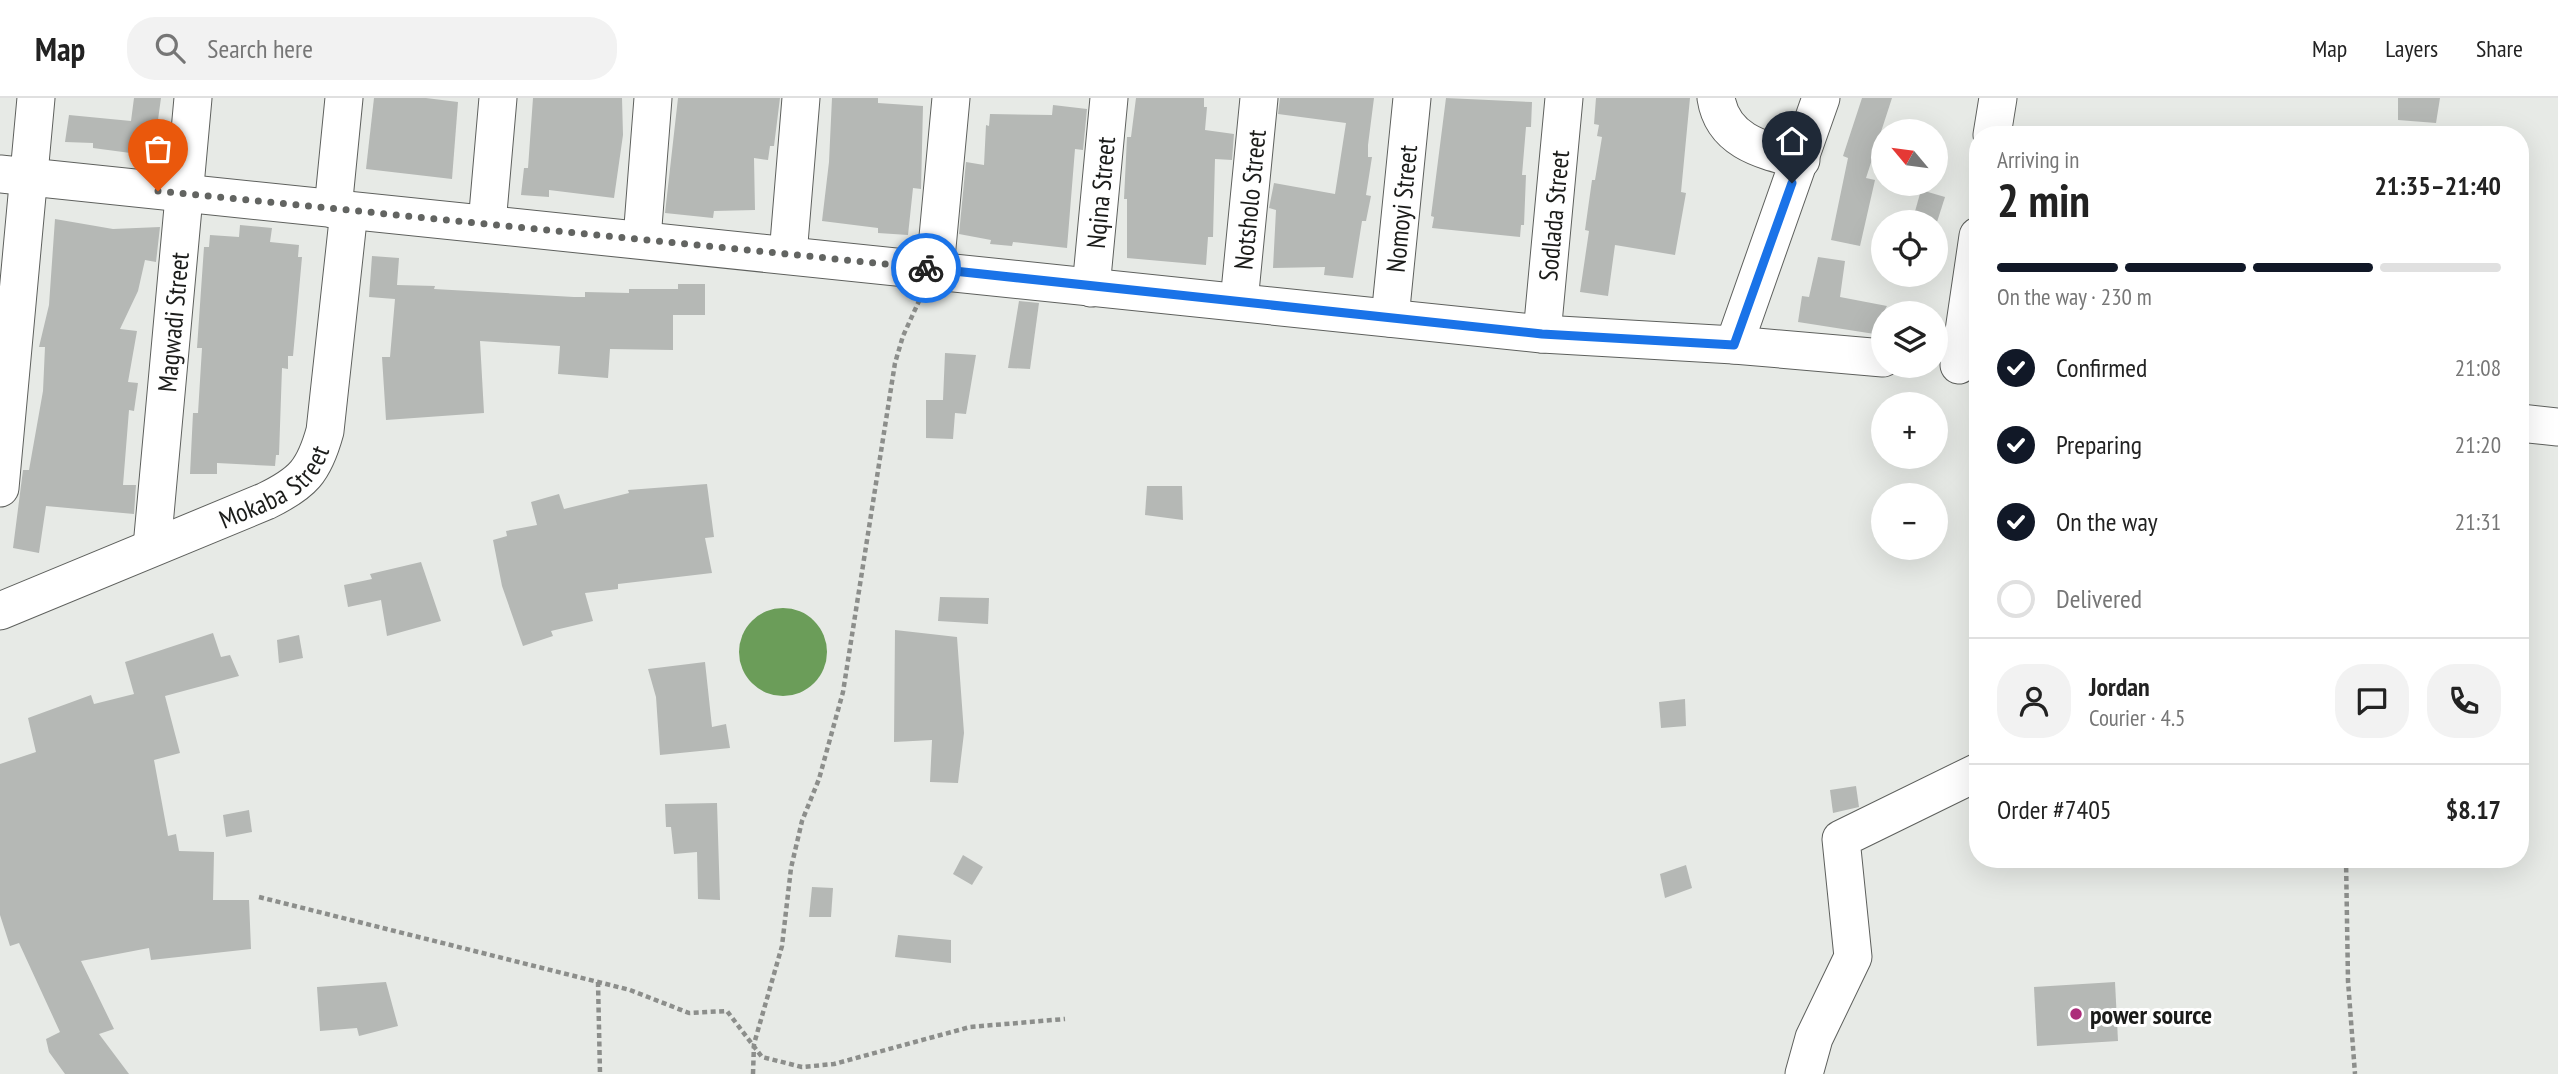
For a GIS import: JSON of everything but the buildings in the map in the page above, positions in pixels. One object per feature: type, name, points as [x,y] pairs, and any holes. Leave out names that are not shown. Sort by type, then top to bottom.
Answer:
[{"type":"street","points":[[0,488],[14,175],[36,98]]},
{"type":"street","name":"Magwadi Street","points":[[152,547],[193,98]]},
{"type":"street","name":"Mokaba Street","points":[[0,611],[266,501],[291,489],[308,474],[318,454],[324,431],[341,210],[344,98]]},
{"type":"street","points":[[487,224],[498,98]]},
{"type":"street","points":[[642,239],[653,98]]},
{"type":"street","points":[[788,255],[801,98]]},
{"type":"street","points":[[935,269],[951,98]]},
{"type":"street","name":"Nqina Street","points":[[1091,288],[1109,98]]},
{"type":"street","name":"Notsholo Street","points":[[1239,302],[1259,98]]},
{"type":"street","name":"Nomoyi Street","points":[[1390,318],[1412,98]]},
{"type":"street","name":"Sodlada Street","points":[[1542,334],[1564,98]]},
{"type":"street","points":[[1716,98],[1722,120],[1736,137],[1762,149],[1801,160]]},
{"type":"street","points":[[1734,345],[1821,98]]},
{"type":"street","points":[[1993,126],[1998,98]]},
{"type":"street","points":[[14,175],[1542,334],[1734,345],[1871,357]]},
{"type":"street","points":[[1957,365],[1969,291]]},
{"type":"street","points":[[2529,424],[2558,427]]},
{"type":"street","points":[[1804,1074],[1814,1038],[1853,957],[1841,839],[1969,776]]},
{"type":"path","points":[[753,1074],[754,1044],[782,946],[791,868],[802,821],[819,779],[843,692],[895,363],[903,336],[935,269]]},
{"type":"path","points":[[2346,868],[2348,981],[2355,1074]]},
{"type":"path","points":[[259,897],[631,989],[689,1013],[727,1011],[762,1058],[802,1067],[834,1064],[970,1027],[1065,1019]]},
{"type":"path","points":[[598,982],[600,1074]]},
{"type":"shaded area","points":[[783,608],[800,612],[814,621],[823,635],[827,652],[823,669],[814,683],[800,692],[783,696],[766,692],[752,683],[743,669],[739,652],[743,635],[752,621],[766,612]]},
{"type":"way so far","points":[[158,191],[926,268]]},
{"type":"place","name":"power source","points":[[2076,1014]]},
{"type":"route","points":[[926,268],[1091,288],[1542,334],[1734,345],[1792,183]]}]
